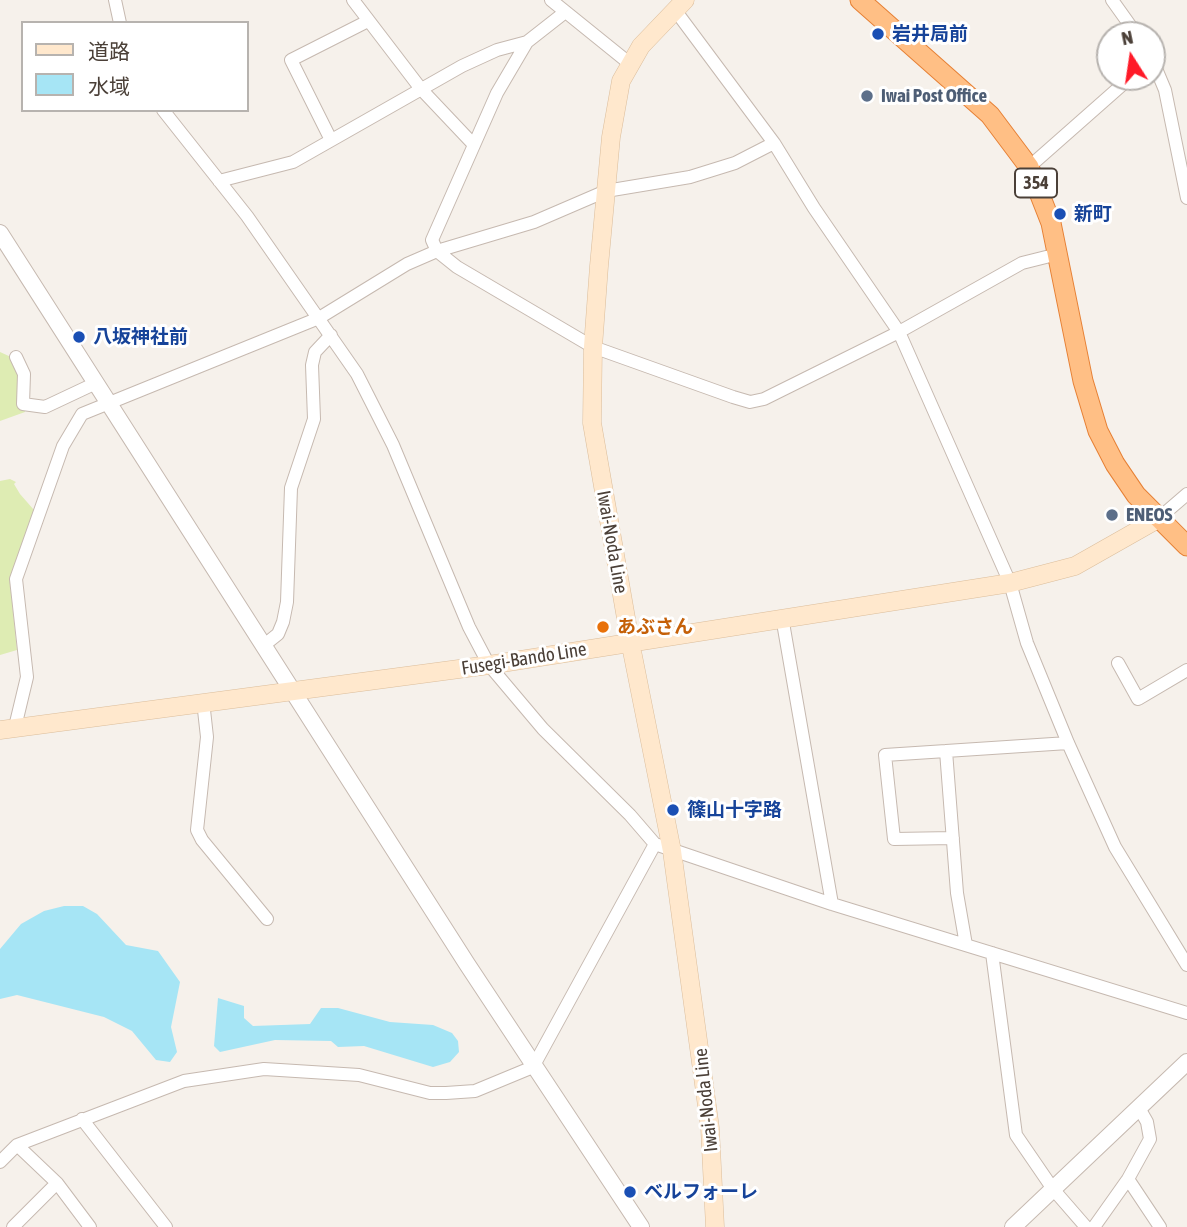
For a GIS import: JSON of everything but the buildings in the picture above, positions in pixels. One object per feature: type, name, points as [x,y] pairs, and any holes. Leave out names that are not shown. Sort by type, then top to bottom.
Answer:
[{"type":"highway","name":"354","points":[[860,0],[990,115],[1029,167],[1051,223],[1093,418],[1115,464],[1158,519],[1187,546]]},
{"type":"main road","name":"Iwai-Noda Line","points":[[680,5],[629,63],[621,80],[615,108],[606,191],[593,346],[592,413],[595,446],[630,641],[672,851],[710,1128],[715,1227]]},
{"type":"main road","name":"Fusegi-Bando Line","points":[[7,728],[489,665],[1010,583],[1075,566],[1158,519]]},
{"type":"street","points":[[116,0],[120,21]]},
{"type":"street","points":[[353,0],[421,89],[474,145]]},
{"type":"street","points":[[551,0],[629,63]]},
{"type":"street","points":[[1112,0],[1127,21]]},
{"type":"street","points":[[680,5],[899,332],[1010,583],[1027,643],[1115,847],[1187,965]]},
{"type":"street","points":[[564,13],[527,42],[497,93],[432,240],[438,251],[515,304],[593,346],[750,402],[779,393],[899,332],[1023,264],[1058,254]]},
{"type":"street","points":[[331,140],[290,60],[368,21]]},
{"type":"street","points":[[219,181],[293,162],[421,89],[497,50],[527,42]]},
{"type":"street","points":[[1029,167],[1114,91]]},
{"type":"street","points":[[1165,91],[1182,143],[1187,198]]},
{"type":"street","points":[[165,112],[219,181],[319,318],[376,408],[489,665],[543,729],[621,806],[655,844],[832,904],[1187,1013]]},
{"type":"street","points":[[7,728],[27,677],[16,579],[63,446],[82,414],[319,318],[407,264],[438,251],[534,222],[606,191],[690,177],[735,163],[774,143]]},
{"type":"street","points":[[0,233],[533,1067],[641,1227]]},
{"type":"street","points":[[262,646],[278,634],[283,622],[287,602],[291,488],[314,419],[312,365],[315,352],[331,335]]},
{"type":"street","points":[[16,357],[24,374],[23,404],[45,407],[96,383]]},
{"type":"street","points":[[1158,519],[1187,494]]},
{"type":"street","points":[[782,617],[832,904]]},
{"type":"street","points":[[1118,663],[1138,699],[1187,670]]},
{"type":"street","points":[[203,701],[206,737],[197,830],[202,840],[267,919]]},
{"type":"street","points":[[953,838],[894,839],[885,755],[1068,743]]},
{"type":"street","points":[[946,751],[957,893],[966,945]]},
{"type":"street","points":[[0,1162],[17,1145],[184,1081],[264,1069],[359,1075],[430,1093],[446,1093],[475,1091],[533,1067],[655,844]]},
{"type":"street","points":[[992,953],[1016,1135],[1053,1189],[1086,1227]]},
{"type":"street","points":[[1013,1227],[1187,1062]]},
{"type":"street","points":[[1094,1227],[1128,1179],[1150,1139],[1147,1122],[1139,1108]]},
{"type":"street","points":[[82,1119],[166,1227]]},
{"type":"street","points":[[17,1145],[57,1183],[90,1227]]},
{"type":"street","points":[[1128,1179],[1160,1227]]},
{"type":"street","points":[[13,1227],[57,1183]]},
{"type":"green space","points":[[0,352],[11,357],[20,373],[25,412],[0,421]]},
{"type":"green space","points":[[10,479],[16,482],[14,484],[20,494],[34,510],[10,583],[17,650],[0,655],[0,481]]},
{"type":"water","points":[[64,906],[83,906],[97,914],[126,945],[158,951],[180,982],[171,1027],[177,1052],[170,1062],[156,1060],[132,1031],[104,1017],[17,995],[0,999],[0,949],[21,924],[44,911]]},
{"type":"water","points":[[218,998],[244,1006],[244,1018],[253,1026],[310,1024],[321,1008],[338,1008],[390,1022],[433,1025],[452,1033],[458,1041],[459,1052],[450,1062],[433,1067],[364,1046],[338,1047],[331,1041],[275,1040],[220,1052],[214,1046]]},
{"type":"place","name":"岩井局前","points":[[878,34]]},
{"type":"place","name":"Iwai Post Office","points":[[867,96]]},
{"type":"place","name":"新町","points":[[1060,214]]},
{"type":"place","name":"八坂神社前","points":[[79,337]]},
{"type":"place","name":"ENEOS","points":[[1112,515]]},
{"type":"place","name":"あぶさん","points":[[603,627]]},
{"type":"place","name":"篠山十字路","points":[[673,810]]},
{"type":"place","name":"ベルフォーレ","points":[[630,1192]]}]
